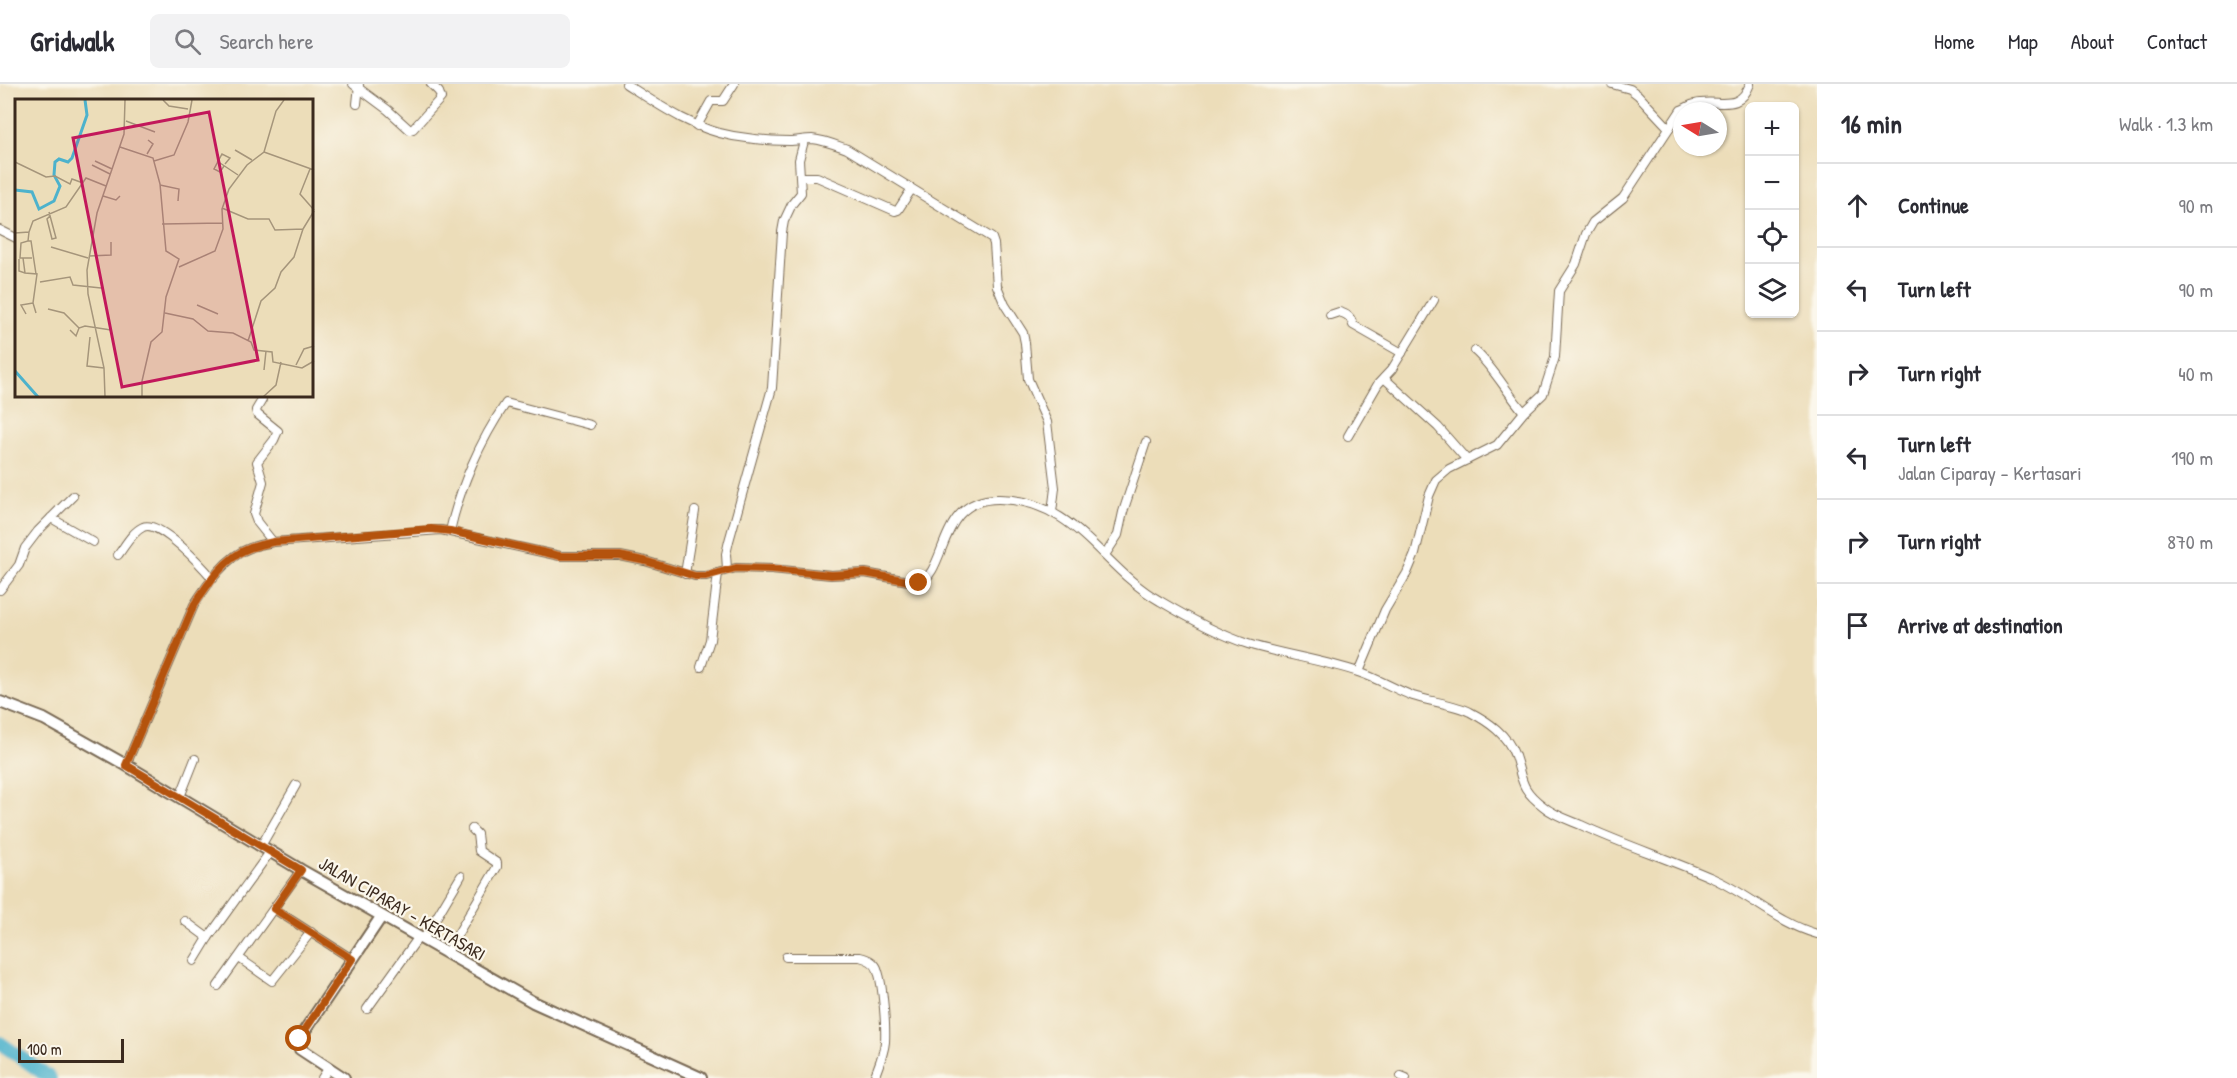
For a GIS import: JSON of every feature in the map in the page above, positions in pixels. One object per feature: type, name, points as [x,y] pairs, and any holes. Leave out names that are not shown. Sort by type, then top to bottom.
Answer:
[{"type":"main road","name":"JALAN CIPARAY - KERTASARI","points":[[0,702],[44,719],[126,765],[446,954],[560,1015],[701,1078]]},
{"type":"main road","points":[[344,1078],[325,1073],[300,1049],[299,1039],[381,916]]},
{"type":"street","points":[[357,85],[410,130],[441,98],[430,84]]},
{"type":"street","points":[[626,84],[705,130],[735,136],[804,141],[808,139],[831,143],[847,149],[993,241],[997,286],[1005,305],[1023,333],[1028,380],[1047,422],[1055,488],[1052,512]]},
{"type":"street","points":[[697,126],[711,101],[723,101],[734,84]]},
{"type":"street","points":[[1612,84],[1630,89],[1638,95],[1669,128]]},
{"type":"street","points":[[1359,672],[1385,610],[1407,573],[1415,554],[1429,496],[1436,480],[1449,469],[1497,445],[1542,394],[1550,373],[1557,338],[1559,291],[1576,264],[1586,234],[1593,222],[1623,198],[1682,111],[1692,104],[1733,103],[1741,99],[1750,84]]},
{"type":"street","points":[[357,85],[357,104]]},
{"type":"street","points":[[727,569],[726,554],[771,388],[782,232],[784,221],[792,204],[800,196],[800,160],[804,141]]},
{"type":"street","points":[[801,177],[817,177],[895,211],[911,190]]},
{"type":"street","points":[[0,230],[15,238]]},
{"type":"street","points":[[1348,435],[1434,300]]},
{"type":"street","points":[[1330,315],[1340,312],[1345,314],[1350,317],[1353,325],[1402,353]]},
{"type":"street","points":[[1475,351],[1484,358],[1511,398],[1524,412]]},
{"type":"street","points":[[1384,378],[1438,427],[1467,460]]},
{"type":"street","points":[[261,398],[256,410],[257,414],[278,431],[274,440],[258,459],[258,467],[264,482],[254,514],[257,522],[273,542]]},
{"type":"street","points":[[450,531],[457,505],[477,456],[506,403],[590,425]]},
{"type":"street","points":[[1105,555],[1118,535],[1121,516],[1146,442]]},
{"type":"street","points":[[0,590],[19,565],[25,548],[73,495]]},
{"type":"street","points":[[126,765],[190,613],[213,579],[237,554],[249,548],[273,542],[431,529],[450,531],[560,556],[620,556],[645,561],[685,574],[706,576],[727,569],[772,569],[831,575],[865,573],[919,583],[929,576],[953,523],[975,504],[999,499],[1039,506],[1052,512],[1092,541],[1137,585],[1158,600],[1225,634],[1265,649],[1359,672],[1410,695],[1468,710],[1495,726],[1514,754],[1525,789],[1545,808],[1599,833],[1714,879],[1786,922],[1817,934]]},
{"type":"street","points":[[685,574],[695,511]]},
{"type":"street","points":[[51,518],[93,542]]},
{"type":"street","points":[[118,555],[134,534],[144,526],[153,526],[192,556],[213,579]]},
{"type":"street","points":[[701,667],[710,640],[718,573]]},
{"type":"street","points":[[180,797],[195,759]]},
{"type":"street","points":[[194,961],[266,849],[296,785]]},
{"type":"street","points":[[446,954],[497,867],[497,863],[479,851],[477,834],[472,829]]},
{"type":"street","points":[[218,986],[301,870]]},
{"type":"street","points":[[367,1010],[421,939],[461,876]]},
{"type":"street","points":[[274,909],[352,959]]},
{"type":"street","points":[[185,921],[208,938]]},
{"type":"street","points":[[239,958],[272,981],[310,932]]},
{"type":"street","points":[[786,957],[860,957],[874,964],[880,980],[885,1043],[874,1078]]},
{"type":"waterway","points":[[0,1043],[50,1078]]},
{"type":"route","points":[[299,1039],[352,959],[274,909],[301,870],[126,765],[194,605],[204,590],[237,554],[249,548],[273,542],[431,529],[450,531],[560,556],[620,556],[695,576],[706,576],[736,568],[772,569],[831,575],[865,573],[919,583]]}]
